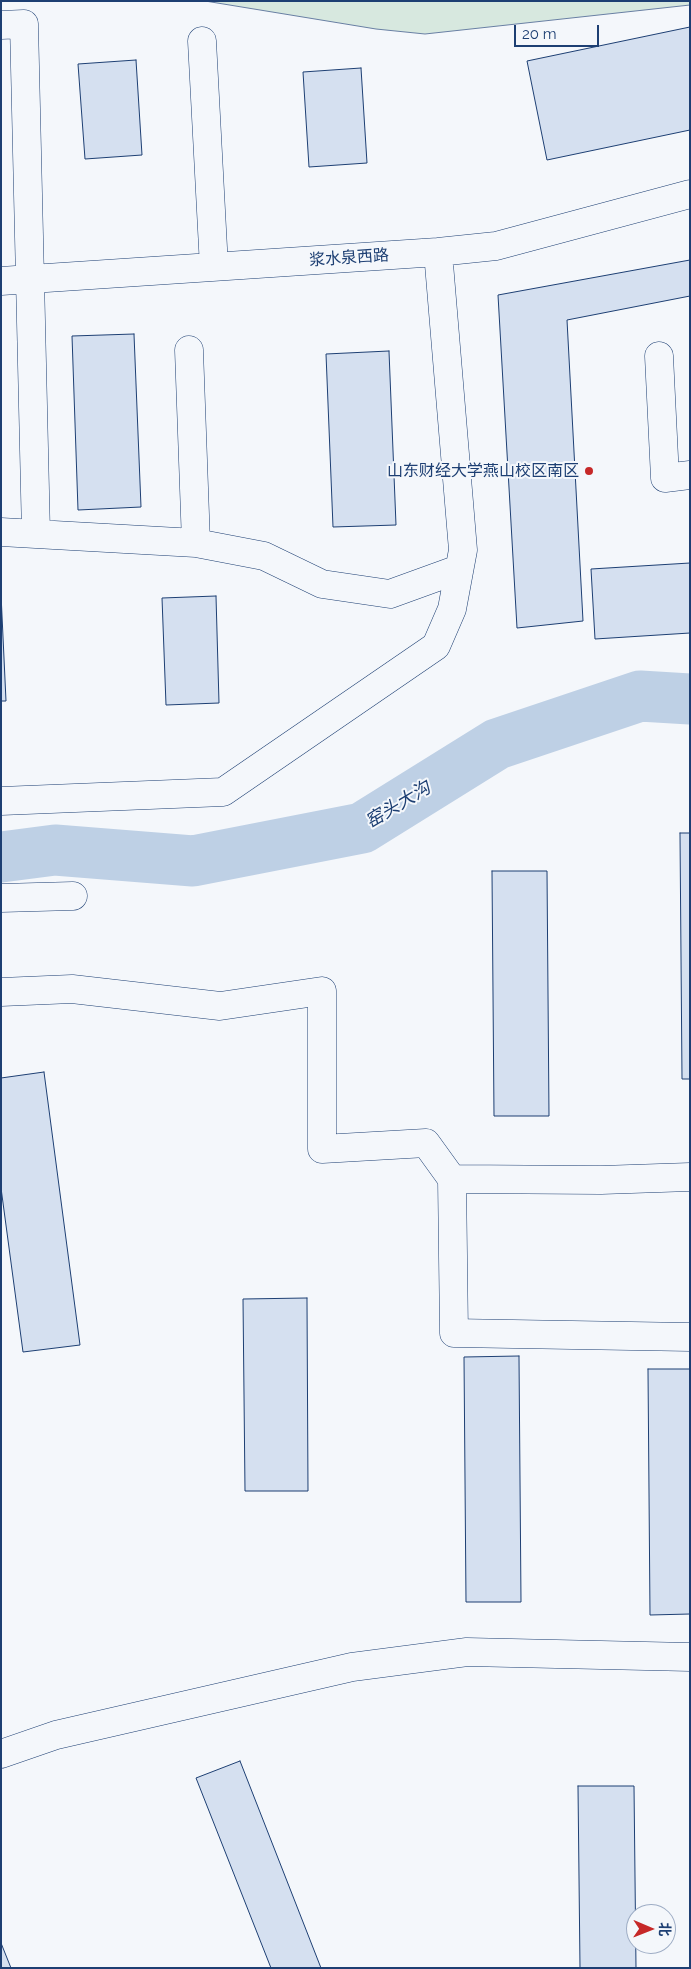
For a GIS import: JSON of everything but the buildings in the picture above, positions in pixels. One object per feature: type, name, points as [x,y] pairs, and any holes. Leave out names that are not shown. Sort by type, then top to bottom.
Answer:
[{"type":"street","points":[[1,25],[24,24],[36,534]]},
{"type":"street","points":[[202,41],[214,267]]},
{"type":"street","name":"浆水泉西路","points":[[1,281],[438,252],[496,246],[690,194]]},
{"type":"street","points":[[1,801],[223,792],[436,646],[452,609],[463,550],[438,252]]},
{"type":"street","points":[[188,350],[196,543]]},
{"type":"street","points":[[659,356],[665,478],[690,475]]},
{"type":"street","points":[[1,532],[196,543],[264,556],[322,584],[390,594],[459,569]]},
{"type":"street","points":[[1,898],[73,896]]},
{"type":"street","points":[[1,992],[72,989],[220,1006],[322,991],[322,1149],[426,1143],[452,1178],[454,1333],[690,1337]]},
{"type":"street","points":[[452,1178],[601,1180],[690,1177]]},
{"type":"street","points":[[1,1754],[56,1735],[352,1667],[467,1652],[690,1657]]},
{"type":"shaded area","points":[[205,1],[690,1],[690,5],[425,34],[376,29]]},
{"type":"waterway","name":"窑头大沟","points":[[1,857],[55,850],[193,861],[362,828],[497,744],[640,696],[690,699]]},
{"type":"place","name":"山东财经大学燕山校区南区","points":[[589,471]]}]
